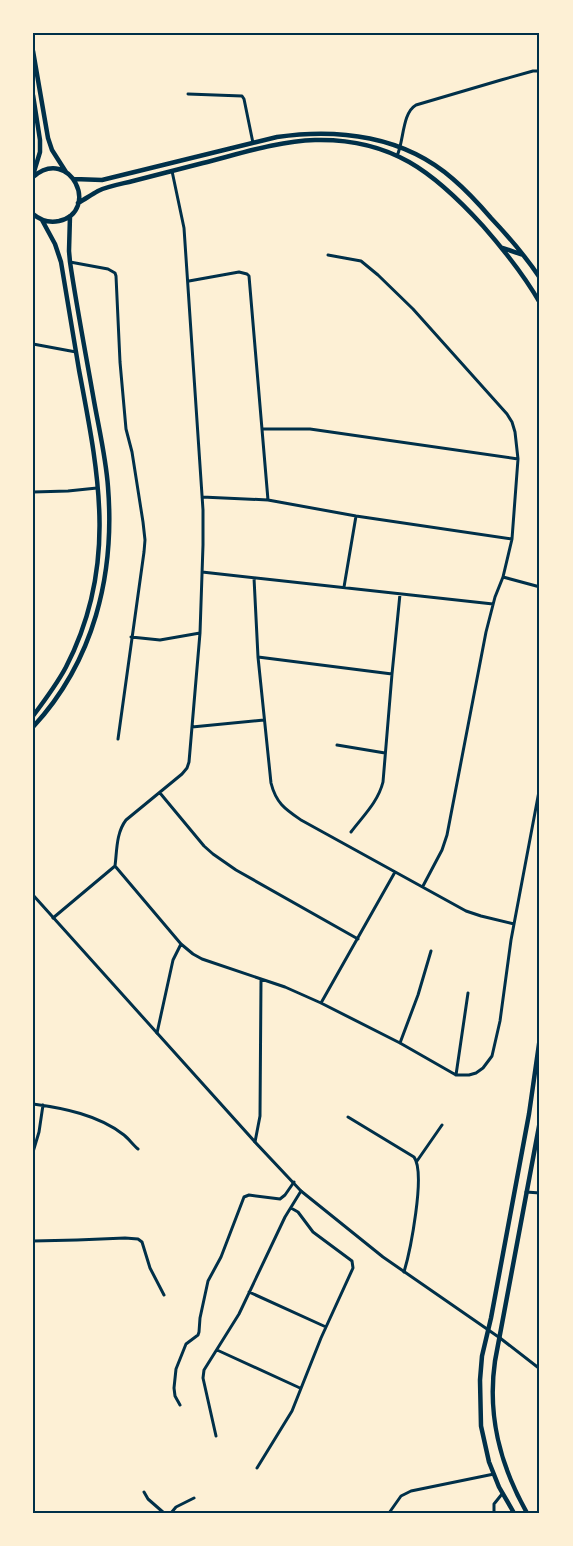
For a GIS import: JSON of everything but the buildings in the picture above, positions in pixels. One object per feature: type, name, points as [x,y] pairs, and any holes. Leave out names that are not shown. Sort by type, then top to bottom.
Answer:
[{"type":"highway","points":[[33,51],[48,138],[52,150],[79,188],[80,198],[75,210],[62,220],[52,222],[42,220],[33,214]]},
{"type":"highway","points":[[33,95],[40,152],[33,176]]},
{"type":"highway","points":[[74,179],[102,180],[294,135],[365,136],[401,148],[430,162],[452,178],[514,243],[540,278]]},
{"type":"highway","points":[[78,203],[103,189],[283,144],[313,140],[362,143],[397,156],[423,171],[451,193],[501,247],[540,303]]},
{"type":"highway","points":[[423,171],[430,162]]},
{"type":"highway","points":[[33,176],[51,168],[66,172]]},
{"type":"highway","points":[[33,727],[69,679],[85,649],[102,597],[110,524],[108,486],[70,262],[70,216]]},
{"type":"highway","points":[[33,716],[66,668],[76,645],[90,605],[100,549],[99,488],[91,429],[60,262],[55,244],[42,220]]},
{"type":"highway","points":[[501,247],[523,255]]},
{"type":"highway","points":[[514,1513],[502,1494],[489,1462],[480,1407],[482,1356],[529,1114],[540,1037]]},
{"type":"highway","points":[[527,1513],[502,1459],[492,1413],[492,1377],[540,1121]]},
{"type":"street","points":[[397,156],[411,108],[540,70]]},
{"type":"street","points":[[188,94],[242,96],[253,143]]},
{"type":"street","points":[[54,918],[115,866],[119,832],[126,820],[187,768],[190,754],[200,633],[202,497],[189,281],[184,228],[172,171]]},
{"type":"street","points":[[328,255],[361,261],[378,274],[413,309],[507,414],[515,432],[518,459],[512,539],[486,632],[447,836],[423,886]]},
{"type":"street","points":[[70,262],[108,269],[116,276],[126,429],[132,452],[145,540],[118,739]]},
{"type":"street","points":[[189,281],[238,272],[249,276],[268,500]]},
{"type":"street","points":[[33,344],[76,352]]},
{"type":"street","points":[[262,429],[310,429],[518,459]]},
{"type":"street","points":[[33,492],[68,492],[99,488]]},
{"type":"street","points":[[202,497],[268,500],[356,516],[512,539]]},
{"type":"street","points":[[344,588],[356,516]]},
{"type":"street","points":[[202,572],[493,604]]},
{"type":"street","points":[[503,577],[540,587]]},
{"type":"street","points":[[254,578],[264,720],[271,783],[277,800],[301,820],[466,911],[514,924]]},
{"type":"street","points":[[351,832],[371,807],[383,783],[400,594]]},
{"type":"street","points":[[131,637],[160,640],[200,633]]},
{"type":"street","points":[[258,657],[392,674]]},
{"type":"street","points":[[192,727],[264,720]]},
{"type":"street","points":[[338,745],[385,753]]},
{"type":"street","points":[[115,866],[181,944],[202,959],[285,987],[321,1002],[456,1074],[469,1075],[483,1068],[492,1056],[540,786]]},
{"type":"street","points":[[160,793],[204,846],[218,858],[358,939]]},
{"type":"street","points":[[321,1002],[395,872]]},
{"type":"street","points":[[33,895],[255,1143],[301,1191],[404,1272],[500,1338],[540,1369]]},
{"type":"street","points":[[157,1033],[173,960],[181,944]]},
{"type":"street","points":[[400,1043],[431,951]]},
{"type":"street","points":[[255,1143],[260,1116],[261,979]]},
{"type":"street","points":[[456,1074],[468,993]]},
{"type":"street","points":[[33,1104],[83,1115],[103,1123],[123,1135],[138,1149]]},
{"type":"street","points":[[33,1152],[43,1105]]},
{"type":"street","points":[[348,1117],[417,1161],[417,1205],[413,1236],[404,1272]]},
{"type":"street","points":[[417,1161],[442,1125]]},
{"type":"street","points":[[180,1405],[174,1388],[176,1369],[186,1344],[198,1335],[208,1281],[222,1257],[244,1197],[249,1194],[276,1199],[283,1198],[294,1182]]},
{"type":"street","points":[[216,1436],[203,1374],[239,1314],[301,1191]]},
{"type":"street","points":[[526,1192],[540,1193]]},
{"type":"street","points":[[257,1468],[292,1411],[326,1327],[352,1272],[353,1264],[348,1257],[313,1232],[298,1212],[291,1208]]},
{"type":"street","points":[[33,1241],[138,1239],[142,1242],[150,1268],[164,1295]]},
{"type":"street","points":[[249,1292],[326,1327]]},
{"type":"street","points":[[217,1350],[301,1388]]},
{"type":"street","points":[[389,1513],[401,1496],[406,1493],[494,1474]]},
{"type":"street","points":[[144,1492],[148,1499],[164,1513]]},
{"type":"street","points":[[494,1513],[494,1504],[502,1494]]},
{"type":"street","points":[[171,1513],[176,1507],[194,1498]]}]
